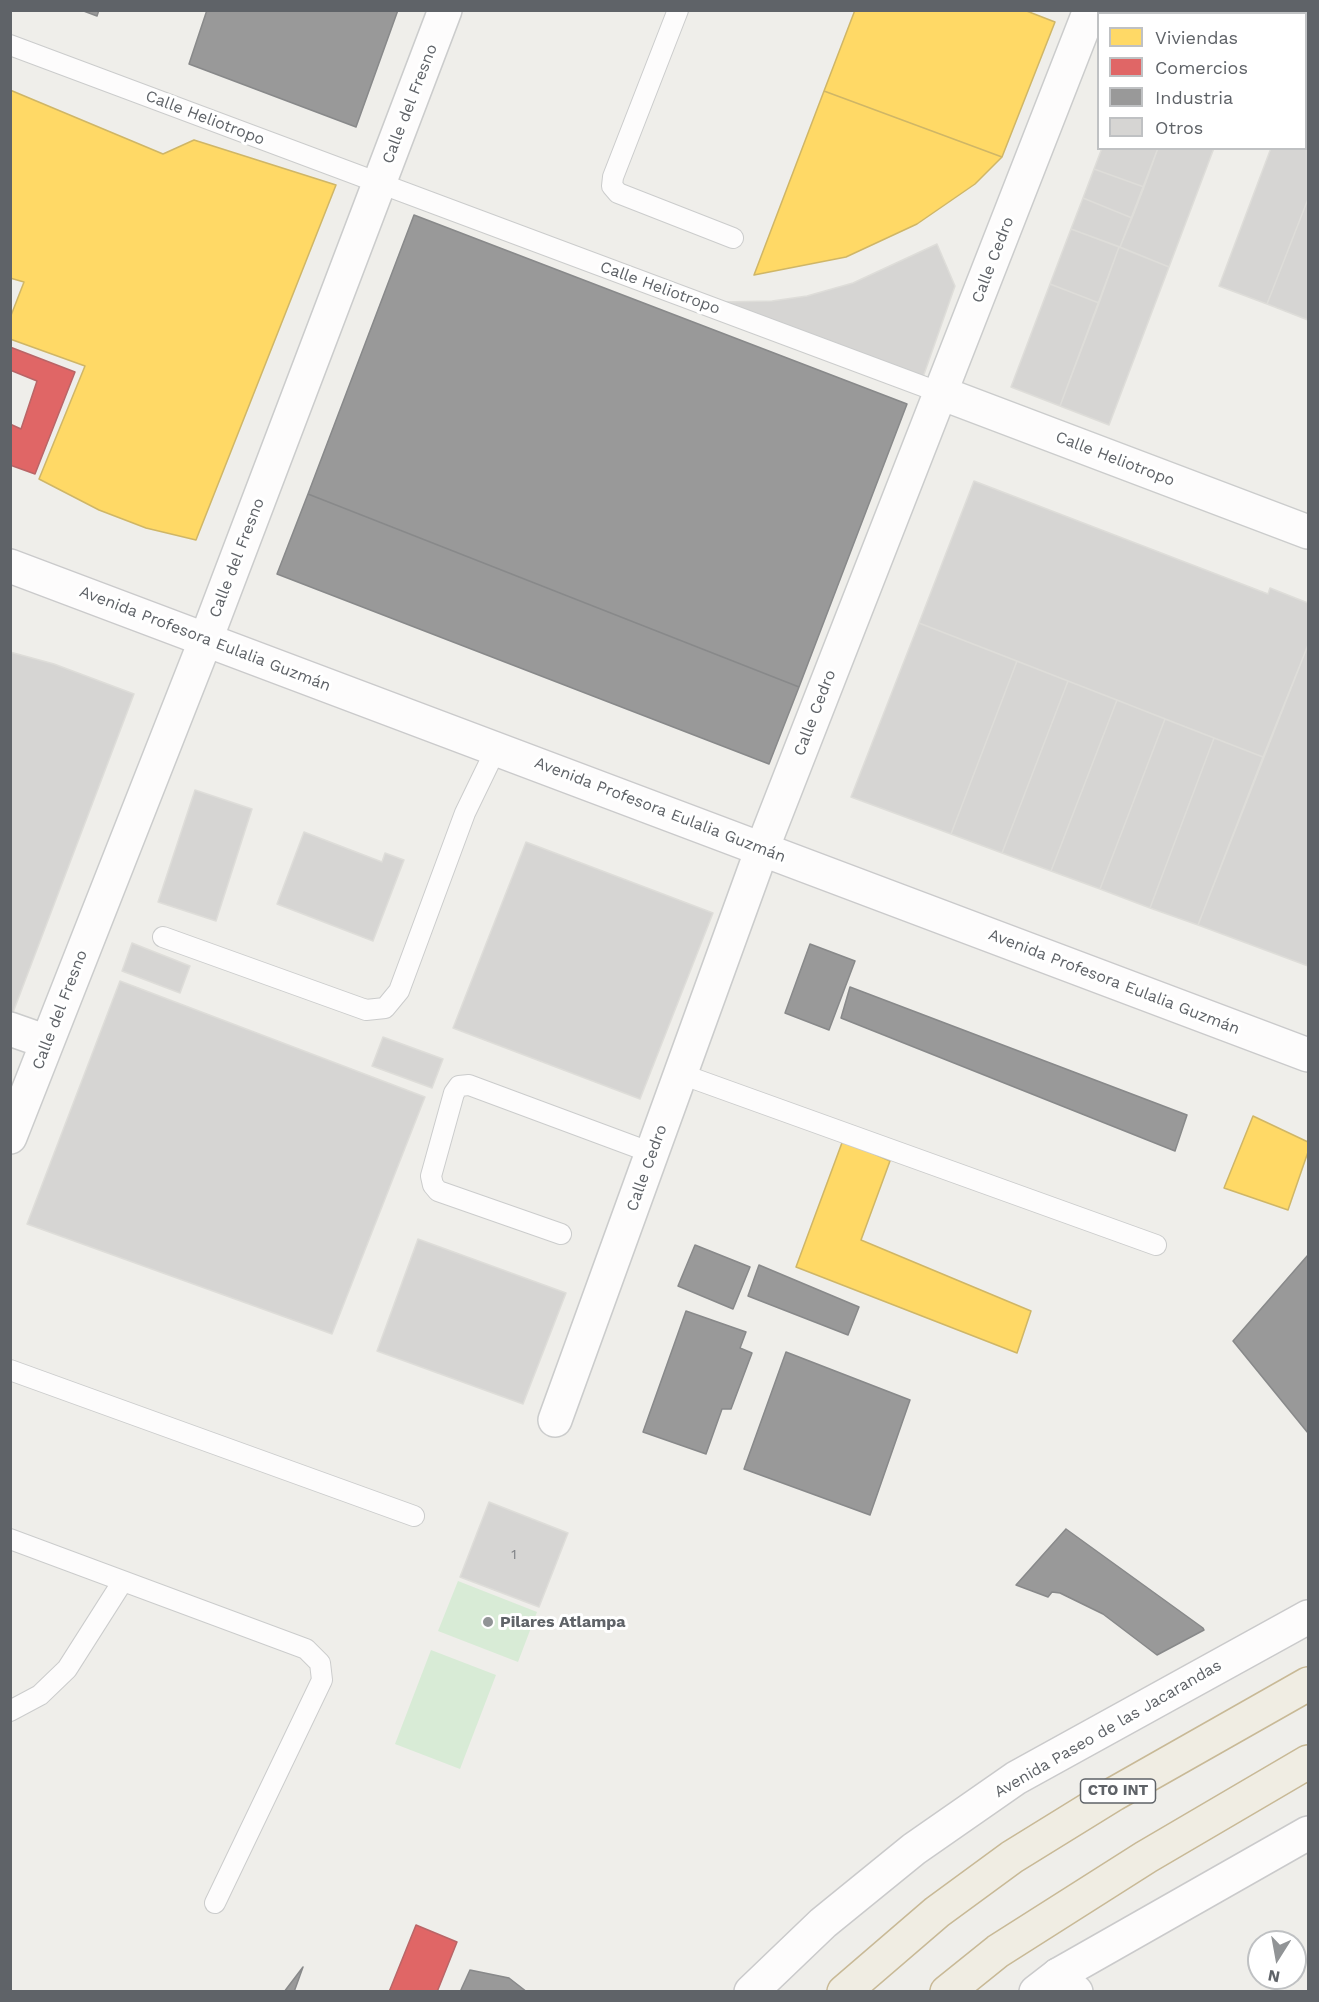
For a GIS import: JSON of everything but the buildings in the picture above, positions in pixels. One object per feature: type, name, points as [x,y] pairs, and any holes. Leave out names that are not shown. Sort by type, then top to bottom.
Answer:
[{"type":"highway","name":"CTO INT","points":[[844,1992],[937,1912],[1012,1857],[1114,1794],[1308,1684]]},
{"type":"highway","points":[[947,1992],[998,1952],[1146,1857],[1308,1762]]},
{"type":"street","name":"Calle del Fresno","points":[[10,1137],[206,639],[445,10]]},
{"type":"street","name":"Calle Cedro","points":[[555,1420],[762,849],[1090,10]]},
{"type":"street","name":"Calle Heliotropo","points":[[940,393],[1308,532]]},
{"type":"street","name":"Avenida Profesora Eulalia Guzmán","points":[[10,566],[1308,1055]]},
{"type":"street","points":[[10,1029],[46,1042]]},
{"type":"street","name":"Avenida Paseo de las Jacarandas","points":[[751,1992],[823,1923],[914,1848],[1016,1778],[1308,1617]]},
{"type":"street","points":[[1057,1986],[1308,1833]]},
{"type":"lane","points":[[678,10],[612,186],[618,193],[733,238]]},
{"type":"lane","name":"Calle Heliotropo","points":[[10,45],[940,393]]},
{"type":"lane","points":[[163,937],[366,1010],[385,1008],[399,991],[465,813],[496,749]]},
{"type":"lane","points":[[681,1074],[1156,1245]]},
{"type":"lane","points":[[561,1234],[438,1191],[433,1185],[430,1176],[454,1093],[459,1086],[469,1084],[652,1154]]},
{"type":"lane","points":[[10,1370],[414,1516]]},
{"type":"lane","points":[[10,1539],[306,1649],[320,1663],[322,1680],[214,1903]]},
{"type":"lane","points":[[10,1711],[40,1695],[68,1669],[123,1581]]},
{"type":"green space","points":[[458,1581],[537,1612],[518,1662],[438,1631]]},
{"type":"green space","points":[[431,1650],[496,1675],[460,1769],[395,1744]]},
{"type":"place","name":"Pilares Atlampa","points":[[488,1622]]}]
